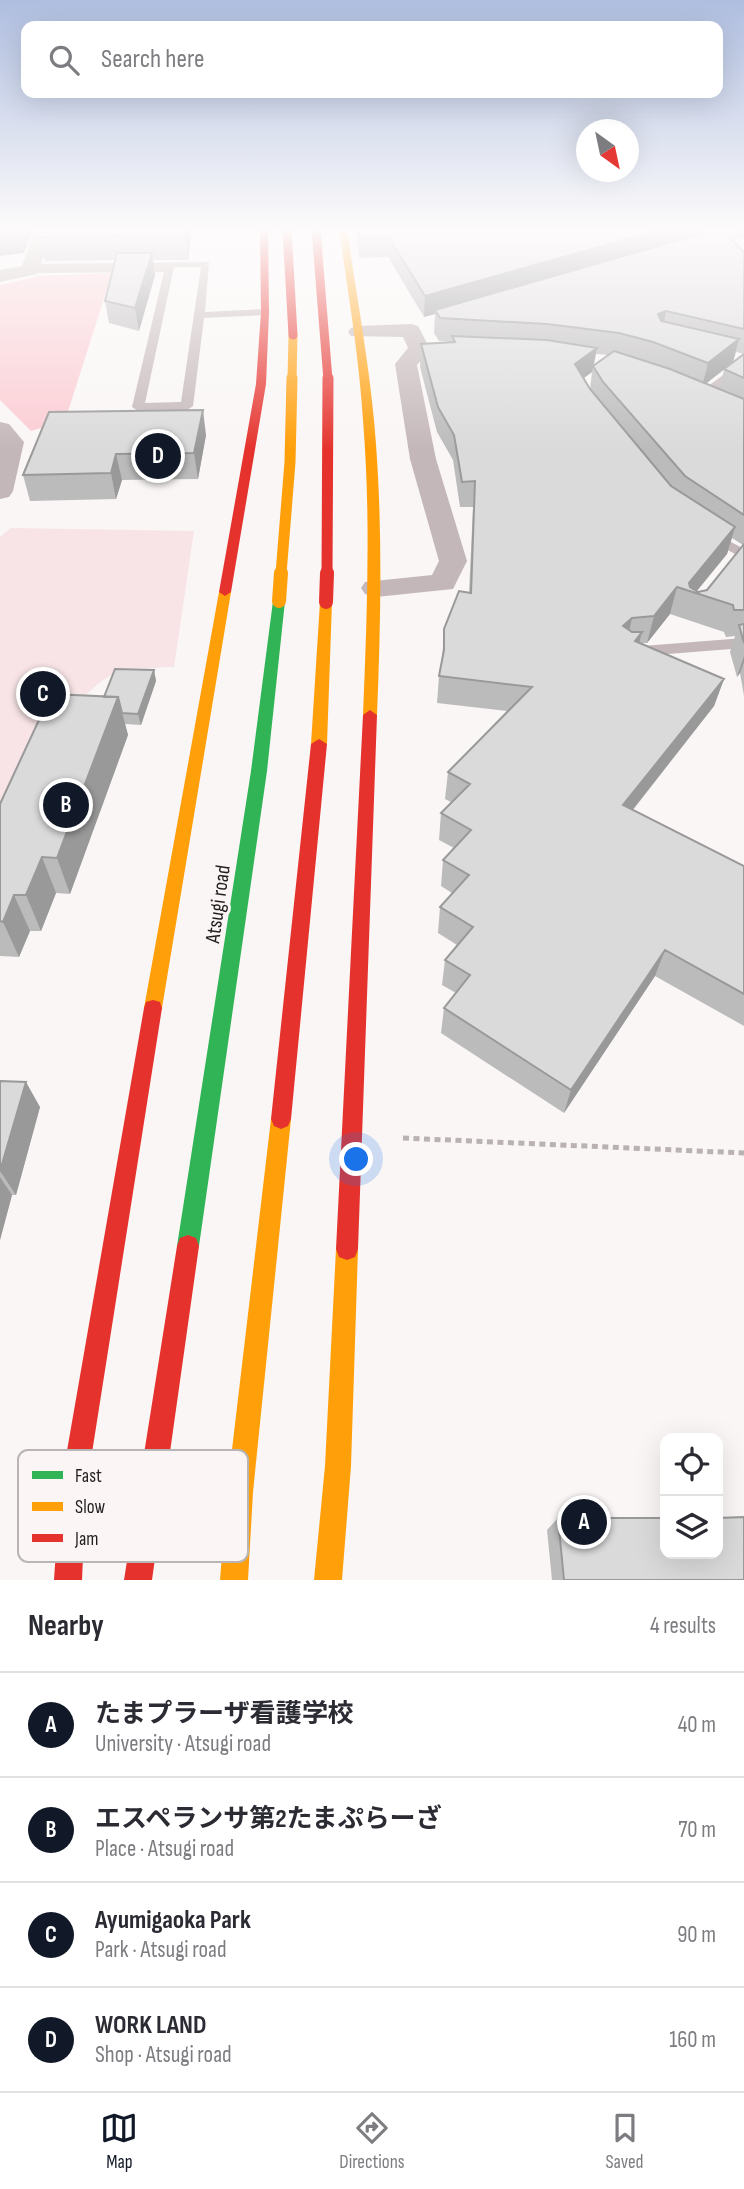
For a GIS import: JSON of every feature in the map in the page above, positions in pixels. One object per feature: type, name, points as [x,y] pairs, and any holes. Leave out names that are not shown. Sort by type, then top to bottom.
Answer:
[{"type":"highway","points":[[80,1450],[195,757],[261,384],[265,303]]},
{"type":"highway","name":"Atsugi road","points":[[157,1450],[259,771],[278,614],[295,395],[293,303]]},
{"type":"highway","points":[[245,1450],[318,775],[332,403],[327,303]]},
{"type":"highway","points":[[328,1580],[338,1466],[376,588],[371,456],[353,303]]},
{"type":"highway","points":[[68,1580],[69,1562]]},
{"type":"highway","name":"Atsugi road","points":[[138,1580],[141,1562]]},
{"type":"highway","points":[[234,1580],[235,1562]]},
{"type":"street","points":[[358,332],[418,335],[494,352]]},
{"type":"street","points":[[376,588],[443,583],[453,561],[423,459],[406,364],[418,335]]},
{"type":"street","points":[[692,393],[726,409]]},
{"type":"street","points":[[0,429],[12,442],[0,491]]},
{"type":"lane","points":[[162,303],[138,407],[187,406],[201,303]]},
{"type":"lane","points":[[199,315],[265,312]]},
{"type":"lane","points":[[692,393],[740,359]]},
{"type":"lane","points":[[694,523],[738,556]]},
{"type":"lane","points":[[627,652],[744,643]]},
{"type":"path","points":[[403,1138],[744,1153]]},
{"type":"shaded area","points":[[0,303],[103,303],[65,421],[31,431],[0,400]]},
{"type":"shaded area","points":[[11,528],[194,531],[174,667],[121,669],[100,682],[72,707],[0,846],[0,537]]},
{"type":"building","points":[[112,303],[137,303],[135,308]]},
{"type":"building","points":[[460,303],[744,303],[744,329],[666,311],[658,314],[661,321],[739,339],[708,363],[653,342],[619,333],[547,324],[440,318],[435,310]]},
{"type":"building","points":[[452,336],[547,340],[597,348],[575,364],[590,389],[671,486],[735,527],[689,583],[690,587],[698,592],[707,590],[744,544],[744,610],[734,610],[733,605],[677,587],[654,616],[632,618],[623,626],[632,632],[642,632],[635,641],[724,679],[623,805],[744,866],[744,994],[665,950],[571,1090],[444,1008],[470,975],[445,960],[473,927],[440,907],[469,875],[443,860],[471,830],[441,813],[470,784],[448,772],[532,687],[439,676],[444,650],[444,629],[459,591],[471,593],[475,481],[462,482],[454,435],[438,407],[421,344],[455,342]]},
{"type":"building","points":[[614,351],[670,369],[744,399],[744,515],[685,476],[603,382],[593,366]]},
{"type":"building","points":[[744,354],[744,378],[724,369]]},
{"type":"building","points":[[203,410],[194,453],[116,454],[111,473],[23,475],[49,412]]},
{"type":"building","points":[[744,624],[744,643],[739,625]]},
{"type":"building","points":[[115,669],[154,670],[138,714],[122,713],[118,697],[104,697]]},
{"type":"building","points":[[51,694],[118,697],[57,858],[42,857],[26,895],[14,895],[3,922],[0,921],[0,804]]},
{"type":"building","points":[[0,1081],[26,1082],[0,1171]]},
{"type":"building","points":[[744,1517],[744,1580],[564,1580],[558,1518],[660,1518],[660,1559],[723,1559],[723,1518]]},
{"type":"traffic: fast","points":[[188,1246],[259,771],[279,601]]},
{"type":"traffic: slow","points":[[354,303],[363,362],[372,465],[374,590],[370,715]]},
{"type":"traffic: slow","points":[[279,601],[290,462],[293,335]]},
{"type":"traffic: slow","points":[[153,1008],[225,592]]},
{"type":"traffic: slow","points":[[319,744],[326,602]]},
{"type":"traffic: slow","points":[[245,1450],[281,1119]]},
{"type":"traffic: slow","points":[[328,1580],[338,1466],[347,1249]]},
{"type":"traffic: slow","points":[[234,1580],[235,1562]]},
{"type":"traffic: jam","points":[[225,592],[261,384],[265,303]]},
{"type":"traffic: jam","points":[[291,303],[293,335]]},
{"type":"traffic: jam","points":[[324,303],[329,462],[326,602]]},
{"type":"traffic: jam","points":[[347,1249],[370,715]]},
{"type":"traffic: jam","points":[[281,1119],[319,744]]},
{"type":"traffic: jam","points":[[80,1450],[153,1008]]},
{"type":"traffic: jam","points":[[157,1450],[188,1246]]},
{"type":"traffic: jam","points":[[68,1580],[69,1562]]},
{"type":"traffic: jam","points":[[138,1580],[141,1562]]},
{"type":"place","name":"WORK LAND","points":[[158,456]]},
{"type":"place","name":"Ayumigaoka Park","points":[[43,694]]},
{"type":"place","name":"エスペランサ第2たまぷらーざ","points":[[66,805]]},
{"type":"place","name":"たまプラーザ看護学校","points":[[584,1522]]}]
